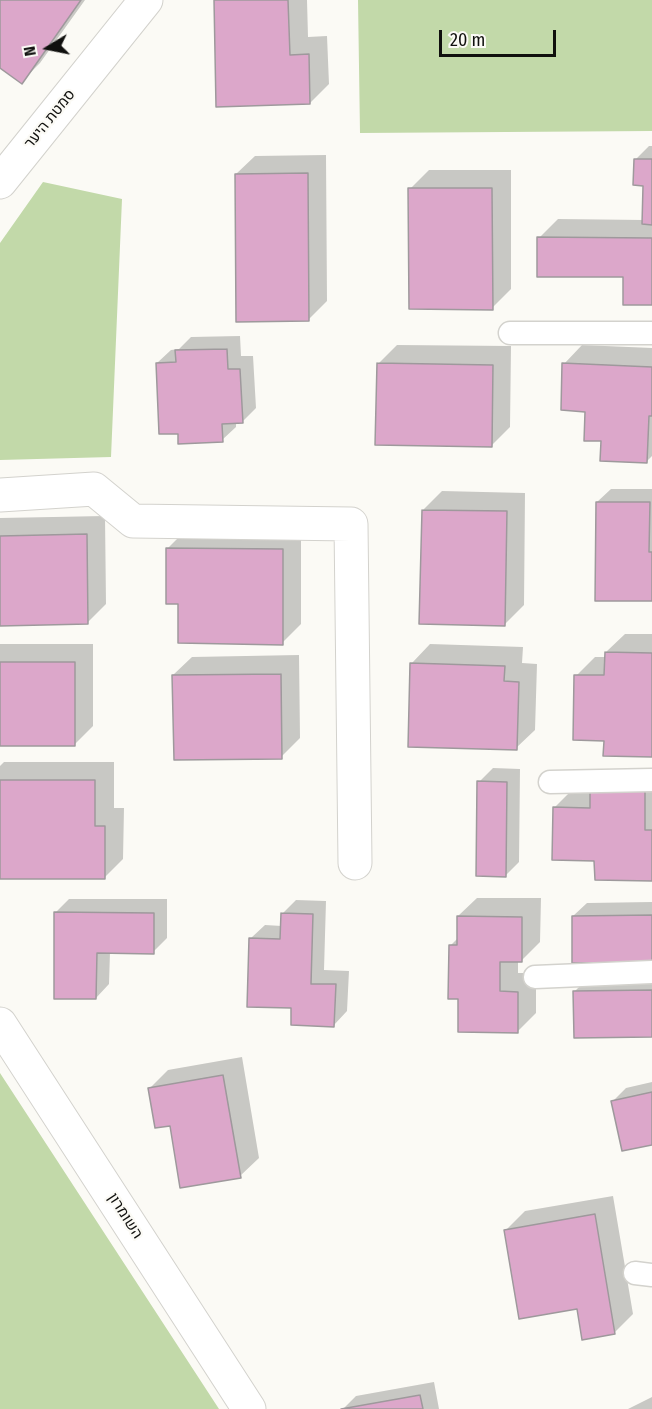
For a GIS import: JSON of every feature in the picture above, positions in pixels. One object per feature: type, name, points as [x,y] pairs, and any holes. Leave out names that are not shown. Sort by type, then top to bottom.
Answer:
[{"type":"street","name":"סמטת היער","points":[[0,182],[146,0]]},
{"type":"street","points":[[0,495],[94,489],[134,520],[351,524],[355,862]]},
{"type":"street","name":"השומרון","points":[[0,1024],[249,1409]]},
{"type":"lane","points":[[510,333],[652,333]]},
{"type":"lane","points":[[550,782],[652,780]]},
{"type":"lane","points":[[535,977],[652,972]]},
{"type":"green space","points":[[358,0],[652,0],[652,131],[360,133]]},
{"type":"green space","points":[[43,182],[122,199],[111,457],[0,460],[0,243]]},
{"type":"green space","points":[[0,1073],[219,1409],[0,1409]]},
{"type":"building","points":[[0,0],[81,0],[22,84],[0,68]]},
{"type":"building","points":[[214,0],[288,0],[290,55],[309,54],[310,104],[216,107]]},
{"type":"building","points":[[634,159],[652,159],[652,225],[642,224],[643,186],[633,185]]},
{"type":"building","points":[[308,173],[309,321],[236,322],[235,174]]},
{"type":"building","points":[[408,188],[492,188],[493,310],[409,309]]},
{"type":"building","points":[[537,237],[652,238],[652,305],[623,305],[623,277],[537,277]]},
{"type":"building","points":[[227,349],[228,369],[240,369],[243,423],[222,424],[223,442],[178,444],[178,434],[159,434],[156,363],[176,362],[175,350]]},
{"type":"building","points":[[377,363],[493,365],[492,447],[375,445]]},
{"type":"building","points":[[562,363],[652,367],[652,416],[649,416],[647,463],[600,461],[601,441],[584,441],[585,412],[561,410]]},
{"type":"building","points":[[596,502],[650,502],[649,552],[652,552],[652,601],[595,601]]},
{"type":"building","points":[[422,510],[507,511],[505,626],[419,624]]},
{"type":"building","points":[[87,534],[88,624],[0,626],[0,536]]},
{"type":"building","points":[[166,548],[283,549],[283,645],[178,643],[178,604],[166,604]]},
{"type":"building","points":[[605,652],[652,653],[652,757],[603,756],[604,741],[573,740],[574,675],[604,675]]},
{"type":"building","points":[[0,662],[75,662],[75,746],[0,746]]},
{"type":"building","points":[[410,663],[505,666],[504,681],[519,682],[517,750],[408,747]]},
{"type":"building","points":[[281,674],[282,759],[174,760],[172,675]]},
{"type":"building","points":[[0,780],[95,780],[95,826],[105,826],[105,879],[0,879]]},
{"type":"building","points":[[477,781],[507,782],[506,877],[476,876]]},
{"type":"building","points":[[590,789],[645,789],[645,830],[652,830],[652,881],[595,880],[594,861],[552,860],[553,807],[590,808]]},
{"type":"building","points":[[54,912],[154,913],[154,954],[97,953],[96,999],[54,999]]},
{"type":"building","points":[[281,913],[313,914],[311,984],[336,984],[334,1027],[291,1025],[291,1008],[247,1007],[249,938],[280,939]]},
{"type":"building","points":[[652,915],[652,962],[572,963],[572,916]]},
{"type":"building","points":[[457,916],[522,917],[522,962],[500,962],[500,991],[518,992],[518,1033],[458,1032],[458,999],[448,999],[449,945],[457,945]]},
{"type":"building","points":[[652,990],[652,1037],[574,1038],[573,991]]},
{"type":"building","points":[[223,1075],[241,1178],[180,1188],[170,1126],[155,1128],[148,1088]]},
{"type":"building","points":[[652,1092],[652,1145],[622,1151],[611,1101]]},
{"type":"building","points":[[595,1214],[615,1334],[582,1340],[577,1309],[519,1319],[504,1230]]},
{"type":"building","points":[[420,1395],[423,1409],[341,1409]]}]
